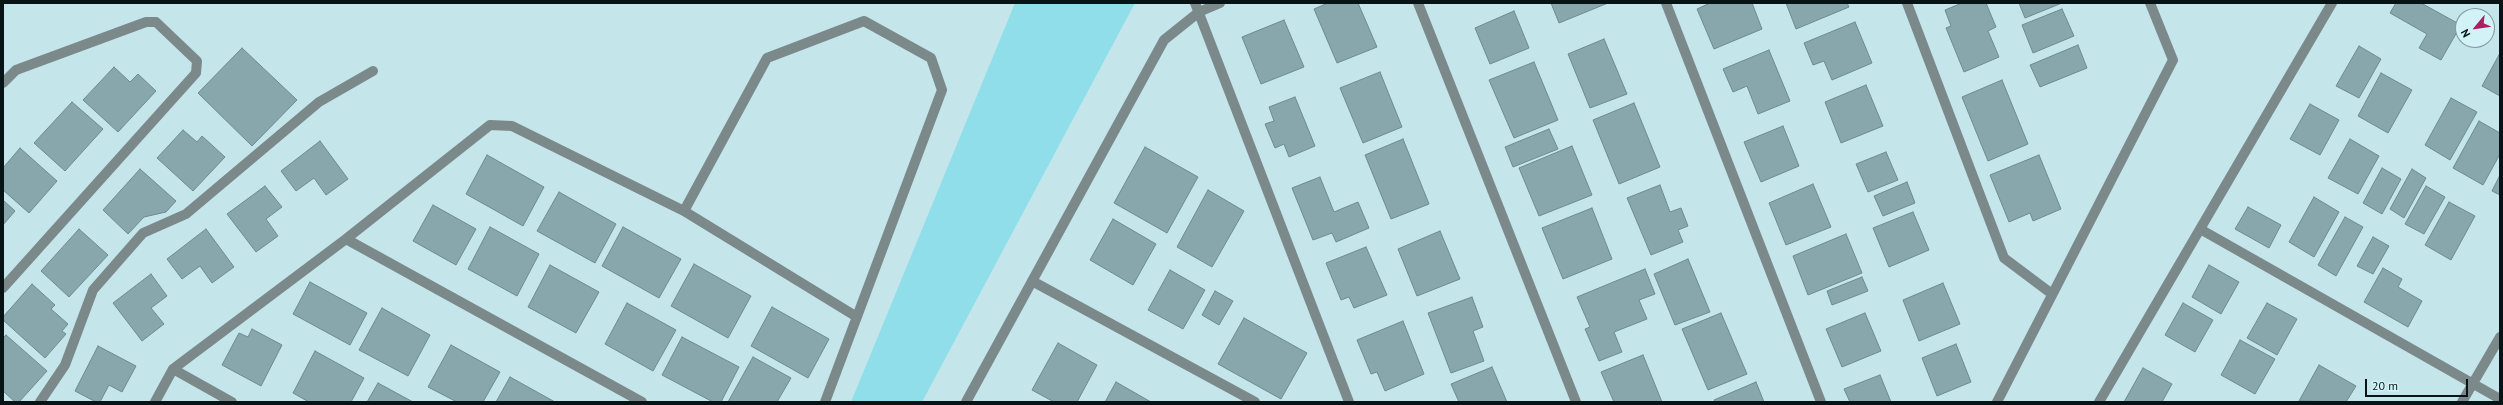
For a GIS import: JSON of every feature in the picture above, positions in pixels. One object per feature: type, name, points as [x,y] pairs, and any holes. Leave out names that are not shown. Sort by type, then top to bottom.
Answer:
[{"type":"street","points":[[966,402],[1164,40],[1197,7],[1220,3]]},
{"type":"street","points":[[1418,3],[1576,402]]},
{"type":"street","points":[[1666,3],[1821,402]]},
{"type":"street","points":[[1907,3],[2004,258],[2052,294]]},
{"type":"street","points":[[1997,402],[2172,60],[2150,3]]},
{"type":"street","points":[[2098,402],[2332,3]]},
{"type":"street","points":[[1197,7],[1349,402]]},
{"type":"street","points":[[684,211],[768,58],[864,21],[931,58],[942,90],[825,402]]},
{"type":"street","points":[[3,83],[16,70],[146,22],[156,22],[197,61],[196,73],[3,288]]},
{"type":"street","points":[[40,402],[65,365],[93,290],[143,233],[186,214],[319,102],[374,71]]},
{"type":"street","points":[[155,402],[174,369],[346,239],[490,125],[512,126],[684,211],[857,317]]},
{"type":"street","points":[[2200,229],[2500,399]]},
{"type":"street","points":[[346,239],[642,402]]},
{"type":"street","points":[[1032,281],[1255,402]]},
{"type":"street","points":[[2462,402],[2500,337]]},
{"type":"street","points":[[174,369],[232,402]]},
{"type":"shaded area","points":[[1015,3],[1135,3],[922,402],[851,402]]},
{"type":"building","points":[[1328,3],[1358,3],[1377,47],[1337,63],[1314,9]]},
{"type":"building","points":[[1551,3],[1608,3],[1559,23]]},
{"type":"building","points":[[1710,3],[1752,3],[1762,29],[1714,49],[1697,9]]},
{"type":"building","points":[[1786,3],[1847,3],[1849,7],[1796,29]]},
{"type":"building","points":[[1962,3],[1986,3],[1996,27],[1988,31],[1999,57],[1964,72],[1946,28],[1951,26],[1945,10]]},
{"type":"building","points":[[2019,3],[2062,3],[2025,18]]},
{"type":"building","points":[[2396,3],[2421,3],[2455,22],[2455,36],[2441,60],[2419,48],[2427,34],[2390,13]]},
{"type":"building","points":[[2062,9],[2074,36],[2033,53],[2022,25]]},
{"type":"building","points":[[1514,11],[1529,48],[1490,64],[1475,28]]},
{"type":"building","points":[[1284,20],[1304,67],[1261,84],[1242,37]]},
{"type":"building","points":[[1855,22],[1872,63],[1832,80],[1824,61],[1813,65],[1804,43]]},
{"type":"building","points":[[1604,39],[1627,94],[1590,108],[1568,54]]},
{"type":"building","points":[[2078,45],[2087,68],[2040,87],[2030,65]]},
{"type":"building","points":[[2359,46],[2381,59],[2359,98],[2336,86]]},
{"type":"building","points":[[242,48],[297,100],[252,146],[198,93]]},
{"type":"building","points":[[1769,50],[1790,101],[1758,114],[1747,86],[1733,92],[1723,69]]},
{"type":"building","points":[[2500,53],[2500,96],[2482,86]]},
{"type":"building","points":[[1534,62],[1558,120],[1514,138],[1489,80]]},
{"type":"building","points":[[114,67],[130,82],[138,74],[156,91],[118,132],[83,100]]},
{"type":"building","points":[[1380,72],[1402,127],[1363,143],[1340,88]]},
{"type":"building","points":[[2381,73],[2412,90],[2388,133],[2358,116]]},
{"type":"building","points":[[2002,80],[2028,144],[1988,161],[1962,97]]},
{"type":"building","points":[[1866,85],[1883,126],[1841,143],[1825,102]]},
{"type":"building","points":[[1295,97],[1315,146],[1289,157],[1284,144],[1275,148],[1265,124],[1274,121],[1269,107]]},
{"type":"building","points":[[2451,98],[2477,112],[2450,160],[2425,145]]},
{"type":"building","points":[[72,102],[103,129],[65,171],[34,143]]},
{"type":"building","points":[[1634,103],[1660,167],[1619,184],[1593,120]]},
{"type":"building","points":[[2310,104],[2339,120],[2320,155],[2290,139]]},
{"type":"building","points":[[2479,121],[2500,133],[2500,154],[2483,185],[2453,168]]},
{"type":"building","points":[[1783,126],[1799,166],[1761,182],[1744,142]]},
{"type":"building","points":[[1549,129],[1558,149],[1513,167],[1505,147]]},
{"type":"building","points":[[183,130],[197,142],[202,136],[225,157],[193,191],[157,158]]},
{"type":"building","points":[[1403,139],[1429,204],[1391,219],[1365,155]]},
{"type":"building","points":[[2350,139],[2379,156],[2358,194],[2328,178]]},
{"type":"building","points":[[320,141],[348,179],[326,195],[314,178],[296,191],[281,171]]},
{"type":"building","points":[[1572,146],[1592,195],[1539,216],[1519,168]]},
{"type":"building","points":[[1145,147],[1198,177],[1167,233],[1114,203]]},
{"type":"building","points":[[20,148],[57,181],[29,213],[3,190],[3,168]]},
{"type":"building","points":[[1886,152],[1898,180],[1868,192],[1856,164]]},
{"type":"building","points":[[487,155],[544,187],[523,226],[466,194]]},
{"type":"building","points":[[2039,155],[2061,209],[2033,221],[2030,213],[2009,222],[1990,175]]},
{"type":"building","points":[[2382,168],[2401,179],[2382,214],[2363,203]]},
{"type":"building","points":[[140,169],[176,201],[166,212],[144,217],[128,234],[103,210]]},
{"type":"building","points":[[2412,169],[2426,178],[2404,218],[2390,209]]},
{"type":"building","points":[[2500,175],[2500,195],[2492,191]]},
{"type":"building","points":[[1320,177],[1334,212],[1358,202],[1369,228],[1336,242],[1332,233],[1313,240],[1292,188]]},
{"type":"building","points":[[1907,182],[1915,203],[1883,216],[1874,196]]},
{"type":"building","points":[[1813,184],[1831,227],[1786,245],[1769,203]]},
{"type":"building","points":[[1660,185],[1670,212],[1681,208],[1688,226],[1678,230],[1683,242],[1651,255],[1627,198]]},
{"type":"building","points":[[265,186],[282,207],[266,219],[278,236],[256,252],[227,214]]},
{"type":"building","points":[[2426,186],[2445,197],[2424,234],[2405,224]]},
{"type":"building","points":[[1208,190],[1244,211],[1212,267],[1177,247]]},
{"type":"building","points":[[559,192],[616,224],[595,263],[537,231]]},
{"type":"building","points":[[2314,197],[2339,212],[2314,257],[2289,242]]},
{"type":"building","points":[[3,200],[15,211],[3,225]]},
{"type":"building","points":[[2449,202],[2475,216],[2451,260],[2425,245]]},
{"type":"building","points":[[433,205],[476,229],[456,265],[413,241]]},
{"type":"building","points":[[2248,207],[2281,225],[2269,248],[2235,229]]},
{"type":"building","points":[[1592,208],[1612,259],[1563,279],[1542,228]]},
{"type":"building","points":[[1913,212],[1929,250],[1889,267],[1873,228]]},
{"type":"building","points":[[2345,217],[2363,227],[2336,276],[2318,265]]},
{"type":"building","points":[[1113,219],[1156,244],[1133,285],[1090,260]]},
{"type":"building","points":[[490,227],[539,254],[517,296],[468,269]]},
{"type":"building","points":[[623,227],[681,259],[659,298],[602,266]]},
{"type":"building","points":[[79,229],[108,255],[69,297],[41,271]]},
{"type":"building","points":[[206,229],[234,267],[212,283],[200,266],[182,279],[167,259]]},
{"type":"building","points":[[1440,231],[1460,279],[1417,296],[1398,249]]},
{"type":"building","points":[[1846,234],[1862,273],[1808,295],[1793,256]]},
{"type":"building","points":[[2373,237],[2389,246],[2373,274],[2357,266]]},
{"type":"building","points":[[1366,247],[1387,295],[1354,308],[1349,297],[1341,300],[1326,263]]},
{"type":"building","points":[[1688,259],[1710,312],[1675,325],[1654,274]]},
{"type":"building","points":[[694,264],[751,296],[728,338],[671,306]]},
{"type":"building","points":[[550,265],[599,292],[576,333],[528,307]]},
{"type":"building","points":[[2209,265],[2239,282],[2221,314],[2192,297]]},
{"type":"building","points":[[2383,268],[2402,279],[2398,287],[2422,301],[2408,327],[2364,302]]},
{"type":"building","points":[[1645,269],[1655,294],[1639,300],[1647,319],[1614,332],[1622,352],[1599,361],[1585,329],[1590,327],[1577,297]]},
{"type":"building","points":[[1170,270],[1205,290],[1183,329],[1148,310]]},
{"type":"building","points":[[151,274],[167,296],[151,308],[164,324],[142,341],[113,303]]},
{"type":"building","points":[[1862,277],[1868,291],[1832,305],[1827,291]]},
{"type":"building","points":[[310,282],[367,313],[350,345],[293,314]]},
{"type":"building","points":[[1943,283],[1960,324],[1919,341],[1903,300]]},
{"type":"building","points":[[32,284],[55,305],[51,309],[68,324],[62,331],[66,334],[45,358],[3,320],[3,317]]},
{"type":"building","points":[[1215,291],[1233,301],[1219,325],[1202,315]]},
{"type":"building","points":[[1472,297],[1483,327],[1473,331],[1484,361],[1451,373],[1428,313]]},
{"type":"building","points":[[627,303],[676,330],[653,371],[605,344]]},
{"type":"building","points":[[2183,303],[2213,320],[2195,352],[2165,335]]},
{"type":"building","points":[[2267,303],[2297,319],[2277,355],[2247,338]]},
{"type":"building","points":[[772,307],[829,339],[808,378],[751,346]]},
{"type":"building","points":[[382,308],[430,335],[408,376],[359,350]]},
{"type":"building","points":[[1721,313],[1747,374],[1708,390],[1682,329]]},
{"type":"building","points":[[1865,313],[1881,351],[1842,367],[1826,329]]},
{"type":"building","points":[[1244,318],[1307,353],[1281,399],[1218,364]]},
{"type":"building","points":[[1403,321],[1424,374],[1385,391],[1377,372],[1371,374],[1357,340]]},
{"type":"building","points":[[252,329],[282,345],[261,386],[222,365],[239,333],[248,337]]},
{"type":"building","points":[[6,335],[47,371],[19,402],[15,402],[3,391],[3,338]]},
{"type":"building","points":[[682,337],[739,367],[721,402],[713,402],[662,375]]},
{"type":"building","points":[[2240,340],[2275,359],[2255,394],[2221,375]]},
{"type":"building","points":[[1058,343],[1097,365],[1077,402],[1054,402],[1032,390]]},
{"type":"building","points":[[1956,344],[1971,382],[1937,396],[1922,358]]},
{"type":"building","points":[[451,345],[500,372],[483,402],[457,402],[428,387]]},
{"type":"building","points":[[98,346],[136,366],[122,392],[109,385],[100,402],[96,402],[75,391]]},
{"type":"building","points":[[315,351],[364,378],[351,402],[309,402],[293,393]]},
{"type":"building","points":[[1643,355],[1662,402],[1614,402],[1601,372]]},
{"type":"building","points":[[753,357],[791,378],[777,402],[728,402]]},
{"type":"building","points":[[2319,365],[2356,386],[2346,402],[2299,401]]},
{"type":"building","points":[[1492,367],[1507,402],[1459,402],[1451,384]]},
{"type":"building","points":[[2143,368],[2172,384],[2162,402],[2124,402]]},
{"type":"building","points":[[1880,375],[1891,402],[1850,402],[1844,389]]},
{"type":"building","points":[[510,377],[555,402],[496,402]]},
{"type":"building","points":[[1116,382],[1151,402],[1105,402]]},
{"type":"building","points":[[1756,382],[1764,402],[1715,402],[1714,400]]},
{"type":"building","points":[[378,383],[413,402],[367,402]]}]
